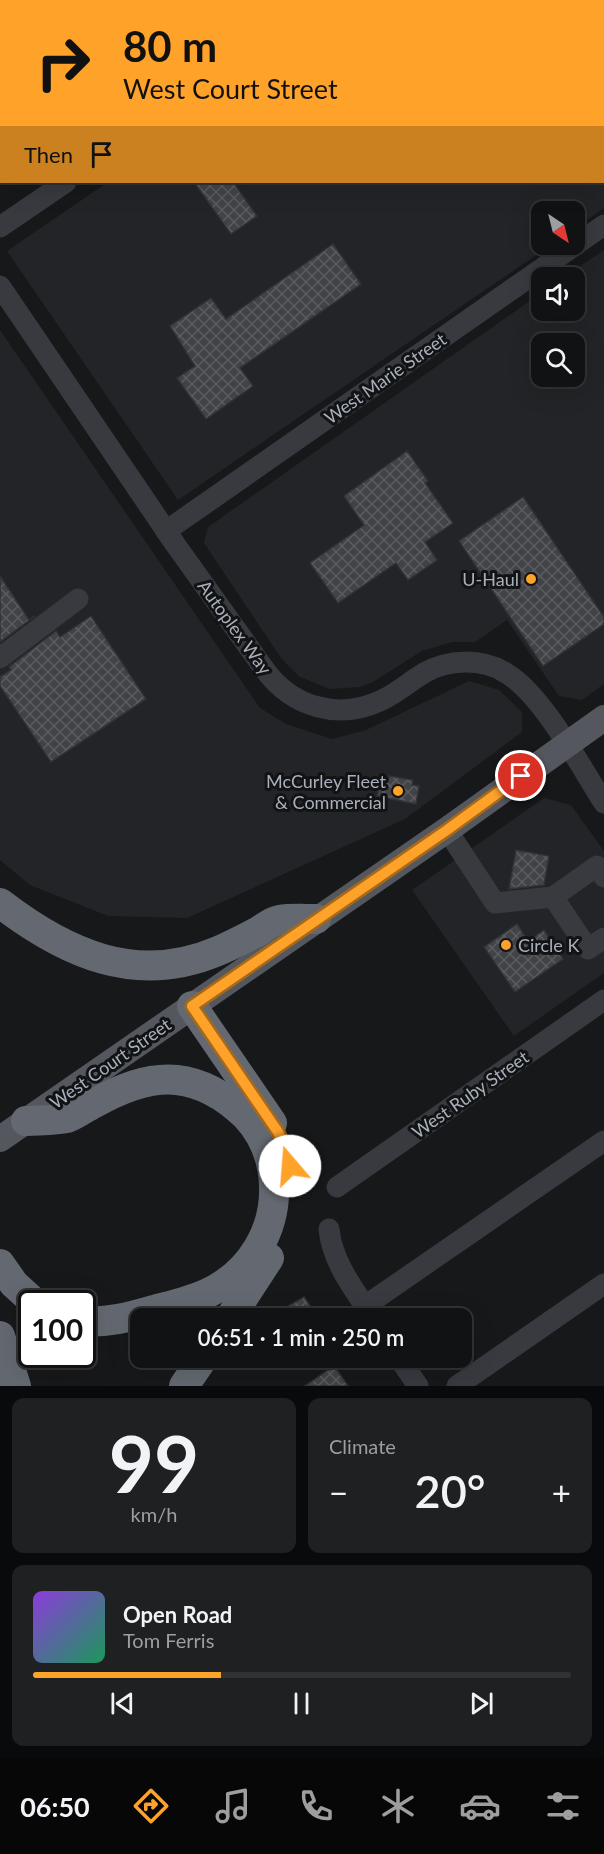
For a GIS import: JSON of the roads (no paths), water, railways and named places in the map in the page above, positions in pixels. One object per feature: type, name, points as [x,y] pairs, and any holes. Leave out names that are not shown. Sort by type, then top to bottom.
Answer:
[{"type":"highway","points":[[0,903],[51,938],[70,948],[113,962],[142,965],[194,960],[237,942],[278,920],[316,919]]},
{"type":"highway","points":[[192,1006],[278,1132],[285,1148],[291,1175],[291,1202],[281,1238],[236,1308]]},
{"type":"highway","points":[[26,1121],[67,1118],[120,1090],[160,1080],[178,1080],[199,1085],[217,1093],[234,1105],[252,1123],[270,1156],[275,1198],[271,1218],[254,1255],[242,1269],[212,1291],[181,1303],[122,1319],[96,1321]]},
{"type":"highway","points":[[0,1264],[21,1290]]},
{"type":"highway","points":[[0,1336],[16,1386]]},
{"type":"highway","points":[[184,1386],[196,1368]]},
{"type":"main road","name":"West Court Street","points":[[0,1139],[447,830],[604,718]]},
{"type":"street","points":[[0,227],[65,183]]},
{"type":"street","name":"West Marie Street","points":[[166,531],[604,225]]},
{"type":"street","name":"Autoplex Way","points":[[0,286],[166,531],[271,679],[280,688],[315,707],[336,710],[354,709],[382,700],[426,672],[440,666],[474,662],[497,668],[514,677],[534,699],[567,744],[604,803]]},
{"type":"street","points":[[0,658],[78,599]]},
{"type":"street","points":[[447,830],[495,903],[553,897],[597,866],[604,877]]},
{"type":"street","points":[[553,897],[588,949],[604,938]]},
{"type":"street","name":"West Ruby Street","points":[[337,1187],[604,1000]]},
{"type":"street","points":[[374,1308],[604,1141]]},
{"type":"street","points":[[329,1228],[330,1244],[336,1258],[367,1308]]},
{"type":"street","points":[[458,1386],[604,1284]]},
{"type":"street","points":[[406,1368],[418,1386]]},
{"type":"place","name":"U-Haul","points":[[531,579]]},
{"type":"place","name":"McCurley Fleet & Commercial","points":[[398,791]]},
{"type":"place","name":"Circle K","points":[[506,945]]}]
